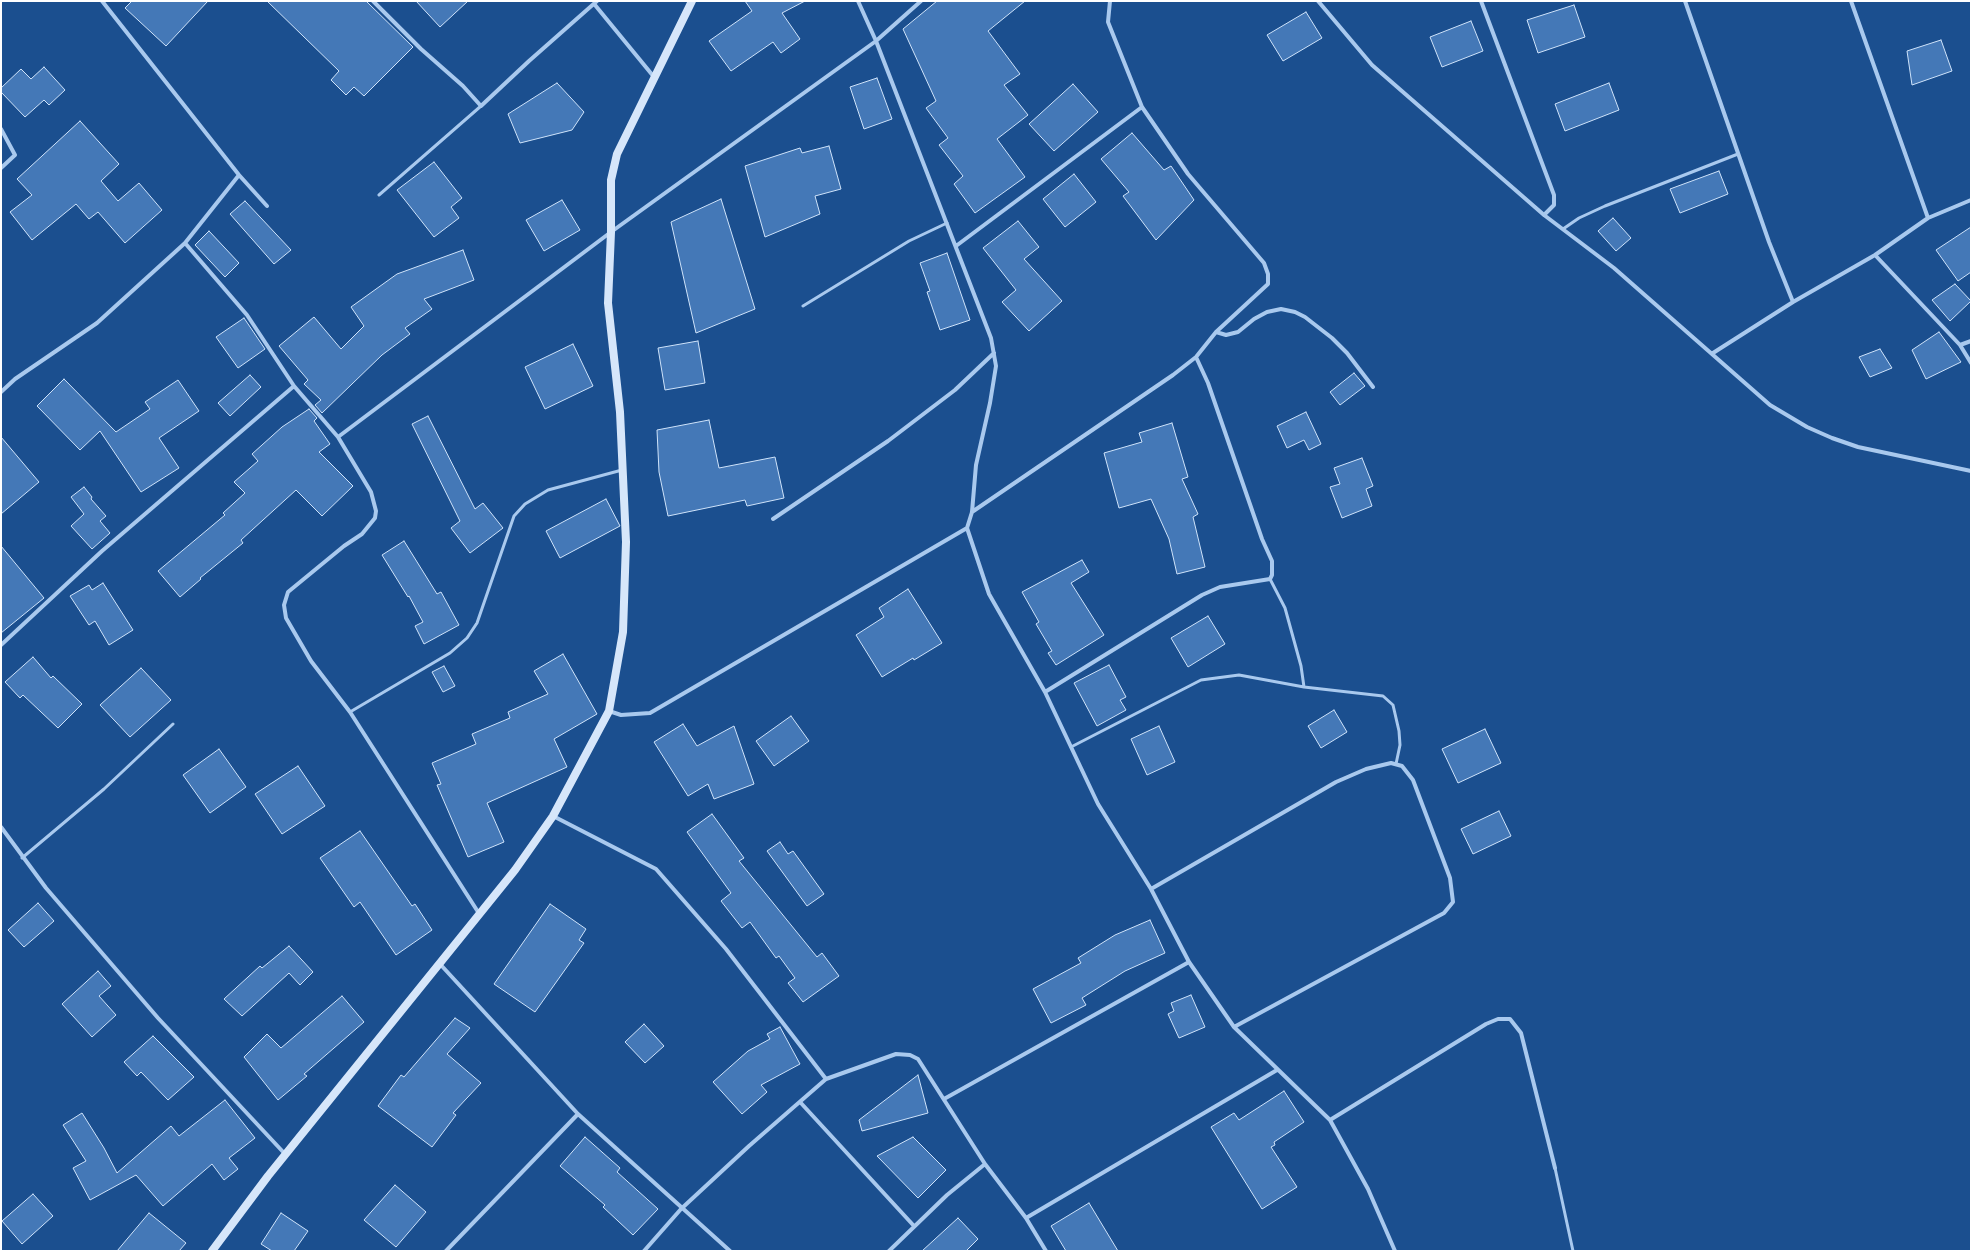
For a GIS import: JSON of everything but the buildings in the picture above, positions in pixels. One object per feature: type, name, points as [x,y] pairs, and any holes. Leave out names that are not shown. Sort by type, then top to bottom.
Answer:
[{"type":"street","points":[[102,1],[239,175],[268,206]]},
{"type":"street","points":[[373,1],[421,49],[463,86],[481,106],[529,61],[596,3],[654,77]]},
{"type":"street","points":[[212,1251],[285,1154],[515,870],[553,816],[609,711],[623,632],[626,542],[620,412],[608,303],[611,232],[611,180],[617,154],[692,1]]},
{"type":"street","points":[[858,1],[876,41],[991,338],[996,366],[990,403],[976,465],[972,512],[967,528],[989,594],[1045,692],[1098,804],[1151,889],[1189,962],[1234,1027],[1330,1120],[1368,1190],[1395,1251]]},
{"type":"street","points":[[338,437],[611,232],[876,41],[921,1]]},
{"type":"street","points":[[972,512],[1174,375],[1196,357],[1216,332],[1267,286],[1269,277],[1264,263],[1188,174],[1142,107],[1108,22],[1110,1]]},
{"type":"street","points":[[1318,1],[1372,65],[1544,215],[1614,268],[1713,353],[1770,405],[1807,427],[1858,447],[1971,471]]},
{"type":"street","points":[[1481,1],[1554,195],[1554,205],[1544,215]]},
{"type":"street","points":[[1685,1],[1769,242],[1793,302]]},
{"type":"street","points":[[1851,1],[1928,218]]},
{"type":"street","points":[[956,246],[1142,107]]},
{"type":"street","points":[[1,129],[15,155],[1,168]]},
{"type":"street","points":[[1,392],[15,379],[98,323],[185,243],[239,175]]},
{"type":"street","points":[[1713,353],[1793,302],[1875,255],[1928,218],[1971,200]]},
{"type":"street","points":[[185,243],[247,315],[294,386],[338,437],[371,492],[376,510],[375,518],[362,534],[344,546],[288,592],[284,605],[286,618],[311,661],[350,712],[480,915]]},
{"type":"street","points":[[1875,255],[1960,345],[1971,363]]},
{"type":"street","points":[[1216,332],[1231,335],[1238,332],[1254,319],[1268,312],[1281,309],[1295,312],[1305,317],[1347,352],[1373,387]]},
{"type":"street","points":[[1960,345],[1971,341]]},
{"type":"street","points":[[774,519],[888,441],[955,390],[994,353]]},
{"type":"street","points":[[1045,692],[1202,594],[1220,587],[1270,579],[1273,569],[1272,561],[1262,539],[1208,383],[1196,357]]},
{"type":"street","points":[[1,645],[102,551],[294,386]]},
{"type":"street","points":[[609,711],[621,715],[650,713],[967,528]]},
{"type":"street","points":[[1151,889],[1336,782],[1381,765],[1391,763],[1402,766],[1413,780],[1450,878],[1453,902],[1444,913],[1234,1027]]},
{"type":"street","points":[[553,816],[656,869],[726,949],[826,1079]]},
{"type":"street","points":[[1,827],[22,858],[46,888],[158,1018],[285,1154]]},
{"type":"street","points":[[944,1099],[1189,962]]},
{"type":"street","points":[[440,964],[578,1114],[681,1209],[730,1251]]},
{"type":"street","points":[[1330,1120],[1486,1024],[1498,1019],[1510,1019],[1521,1033],[1555,1168]]},
{"type":"street","points":[[644,1251],[681,1209],[748,1146],[826,1079],[890,1055],[902,1054],[918,1059],[985,1164],[1026,1218],[1046,1251]]},
{"type":"street","points":[[1026,1218],[1277,1070]]},
{"type":"street","points":[[800,1102],[914,1226]]},
{"type":"street","points":[[446,1251],[578,1114]]},
{"type":"street","points":[[889,1251],[947,1195],[985,1164]]},
{"type":"lane","points":[[379,195],[481,106]]},
{"type":"lane","points":[[1563,229],[1579,218],[1605,206],[1738,154]]},
{"type":"lane","points":[[804,306],[909,241],[947,223]]},
{"type":"lane","points":[[350,712],[450,652],[467,638],[477,623],[514,516],[525,504],[548,490],[623,470]]},
{"type":"lane","points":[[1270,579],[1285,608],[1301,666],[1304,686]]},
{"type":"lane","points":[[1071,747],[1201,680],[1239,675],[1304,686],[1379,694],[1387,698],[1393,705],[1400,738],[1399,755],[1396,764]]},
{"type":"lane","points":[[22,858],[104,789],[173,724]]},
{"type":"lane","points":[[1555,1168],[1573,1251]]}]
